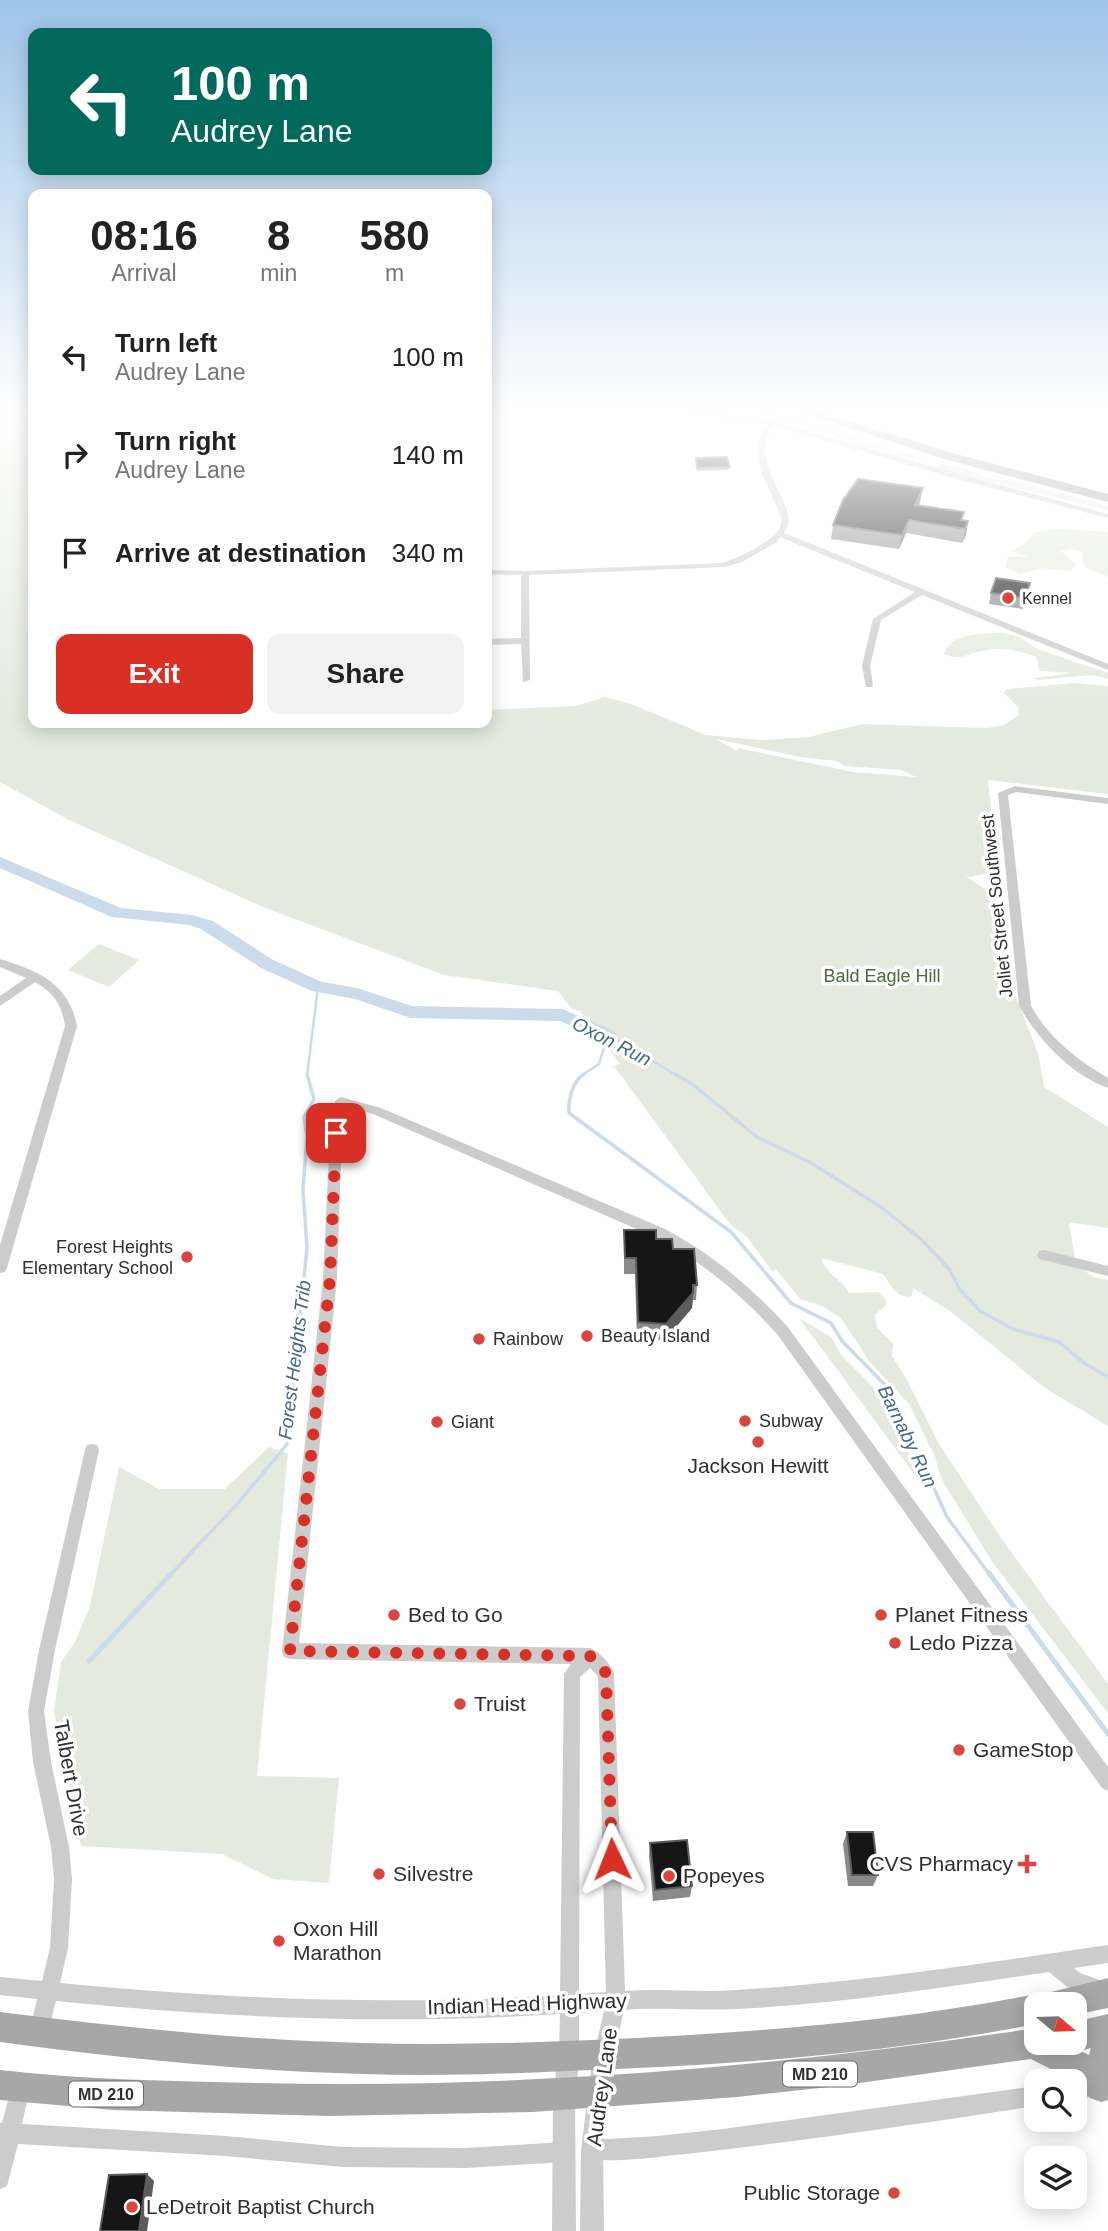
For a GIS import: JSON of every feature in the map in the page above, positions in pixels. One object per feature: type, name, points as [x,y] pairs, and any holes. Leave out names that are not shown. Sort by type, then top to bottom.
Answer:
[{"type":"main road","points":[[1087,1997],[1108,1992]]},
{"type":"main road","name":"MD 210","points":[[0,2027],[321,2057],[447,2059],[569,2056],[844,2039],[925,2029],[1024,2011]]},
{"type":"main road","points":[[1087,2034],[1108,2029]]},
{"type":"main road","points":[[1088,2089],[1108,2044]]},
{"type":"main road","name":"MD 210","points":[[10,2086],[79,2094],[400,2102],[564,2096],[738,2084],[1024,2045]]},
{"type":"main road","points":[[1059,2055],[1077,2065],[1088,2089]]},
{"type":"street","points":[[492,572],[724,565],[739,560],[774,540],[786,518],[783,512]]},
{"type":"street","points":[[779,534],[1108,667]]},
{"type":"street","points":[[524,573],[526,680]]},
{"type":"street","points":[[869,685],[866,666],[877,619],[922,591]]},
{"type":"street","points":[[492,642],[525,641]]},
{"type":"street","name":"Joliet Street Southwest","points":[[1108,801],[1015,789],[1008,789],[1003,793],[1025,1006],[1037,1027],[1054,1046],[1108,1084]]},
{"type":"street","points":[[0,963],[56,989],[70,1010],[71,1026],[0,1268]]},
{"type":"street","points":[[0,1002],[34,977]]},
{"type":"street","points":[[590,1656],[290,1651],[330,1279],[336,1133],[341,1101],[377,1111],[660,1233],[693,1249],[738,1283],[782,1330],[1108,1782]]},
{"type":"street","points":[[1044,1255],[1108,1271]]},
{"type":"street","name":"Talbert Drive","points":[[39,2032],[60,1948],[63,1879],[60,1847],[42,1762],[36,1711],[92,1450]]},
{"type":"street","name":"Audrey Lane","points":[[564,2231],[564,2096],[571,2006],[572,1674],[590,1656],[606,1673],[616,2001],[597,2094],[592,2150],[592,2231]]},
{"type":"street","name":"Indian Head Highway","points":[[0,1986],[159,2002],[492,2010],[616,2001],[747,1999],[888,1986],[1108,1954]]},
{"type":"street","points":[[1053,1963],[1074,1980],[1108,1992]]},
{"type":"street","points":[[0,2179],[10,2086]]},
{"type":"street","points":[[592,2150],[642,2148],[756,2136],[916,2116],[1024,2098]]},
{"type":"street","points":[[6,2134],[226,2146],[343,2157],[466,2158],[563,2152]]},
{"type":"green space","name":"Bald Eagle Hill","points":[[0,512],[28,512],[28,728],[492,728],[492,710],[576,706],[605,697],[631,704],[706,735],[760,740],[809,737],[862,724],[987,728],[1004,725],[1019,715],[1018,707],[1004,693],[1006,689],[1075,683],[1108,686],[1108,794],[988,780],[998,872],[968,877],[964,875],[998,898],[996,901],[1008,918],[1011,985],[1038,1053],[1044,1087],[1108,1127],[1108,1228],[1069,1222],[1076,1265],[1094,1277],[1108,1280],[1108,1426],[1045,1388],[950,1311],[913,1288],[912,1296],[903,1296],[883,1274],[821,1258],[827,1269],[849,1293],[878,1292],[886,1300],[886,1305],[875,1315],[877,1328],[893,1344],[892,1356],[939,1444],[1003,1541],[1108,1684],[1108,1713],[993,1563],[942,1480],[934,1455],[909,1404],[869,1361],[841,1318],[822,1306],[800,1299],[776,1269],[772,1271],[747,1237],[730,1224],[614,1066],[620,1064],[580,1011],[572,1009],[558,991],[444,975],[263,907],[69,820],[0,782]],"holes":[[[716,739],[800,757],[836,761],[845,766],[901,770],[916,777],[853,772],[738,748],[737,751]]]},
{"type":"green space","points":[[1056,529],[1108,532],[1108,577],[1087,568],[1082,552],[1072,549],[1061,551],[1076,565],[1070,571],[1041,568],[1020,574],[1005,567],[1008,557],[1028,557],[1010,551],[1025,544],[1034,532]]},
{"type":"green space","points":[[1004,633],[1021,638],[1040,650],[1108,673],[1108,679],[1092,675],[1038,680],[1034,678],[1073,673],[1039,671],[1037,657],[1012,650],[993,649],[961,657],[944,654],[953,642],[961,638]]},
{"type":"green space","points":[[99,944],[139,960],[109,987],[68,970]]},
{"type":"green space","points":[[799,1318],[831,1337],[842,1356],[889,1403],[900,1422],[915,1475]]},
{"type":"green space","points":[[269,1447],[288,1453],[257,1776],[339,1778],[329,1883],[273,1879],[222,1854],[81,1846],[54,1711],[61,1662],[75,1642],[90,1606],[119,1467],[159,1489],[225,1489]]},
{"type":"building","points":[[838,512],[964,512],[961,520],[968,521],[965,529],[909,520],[902,535],[833,525]]},
{"type":"building","points":[[996,578],[1030,583],[1028,589],[1033,592],[1026,594],[1025,598],[991,593]]},
{"type":"building","points":[[624,1230],[656,1230],[656,1239],[672,1239],[673,1249],[694,1249],[697,1285],[693,1285],[693,1293],[666,1324],[638,1322],[636,1258],[625,1258]]},
{"type":"building","points":[[847,1832],[873,1832],[878,1875],[852,1875]]},
{"type":"building","name":"Popeyes","points":[[687,1840],[692,1886],[655,1890],[650,1843]]},
{"type":"building","name":"LeDetroit Baptist Church","points":[[147,2174],[139,2231],[100,2231],[109,2175]]},
{"type":"waterway","name":"Oxon Run","points":[[0,862],[118,913],[192,920],[207,925],[267,964],[318,987],[357,994],[411,1012],[562,1015],[608,1035]]},
{"type":"waterway","name":"Forest Heights Trib","points":[[307,1075],[318,987]]},
{"type":"waterway","name":"Oxon Run","points":[[584,1074],[599,1064],[608,1035],[678,1076]]},
{"type":"waterway","name":"Barnaby Run","points":[[584,1074],[576,1082],[572,1092],[569,1113],[731,1232],[791,1303],[831,1323],[842,1341],[889,1389],[947,1517],[990,1575]]},
{"type":"waterway","name":"Oxon Run","points":[[675,1074],[692,1084],[757,1137],[811,1163],[881,1207],[922,1240],[950,1270],[960,1290],[980,1311],[1013,1329],[1059,1342],[1084,1363],[1108,1377]]},
{"type":"waterway","name":"Forest Heights Trib","points":[[170,1575],[240,1501],[287,1444],[307,1248],[303,1189],[307,1137],[304,1117],[314,1099],[307,1075]]},
{"type":"waterway","name":"Forest Heights Trib","points":[[89,1661],[172,1573]]},
{"type":"waterway","name":"Barnaby Run","points":[[989,1573],[1108,1734]]},
{"type":"place","name":"Kennel","points":[[1008,598]]},
{"type":"place","name":"Forest Heights Elementary School","points":[[187,1257]]},
{"type":"place","name":"Beauty Island","points":[[587,1336]]},
{"type":"place","name":"Rainbow","points":[[479,1339]]},
{"type":"place","name":"Subway","points":[[745,1421]]},
{"type":"place","name":"Giant","points":[[437,1422]]},
{"type":"place","name":"Jackson Hewitt","points":[[758,1442]]},
{"type":"place","name":"Bed to Go","points":[[394,1615]]},
{"type":"place","name":"Planet Fitness","points":[[881,1615]]},
{"type":"place","name":"Ledo Pizza","points":[[895,1643]]},
{"type":"place","name":"Truist","points":[[460,1704]]},
{"type":"place","name":"GameStop","points":[[959,1750]]},
{"type":"place","name":"CVS Pharmacy","points":[[1027,1864]]},
{"type":"place","name":"Silvestre","points":[[379,1874]]},
{"type":"place","name":"Popeyes","points":[[669,1876]]},
{"type":"place","name":"Oxon Hill Marathon","points":[[279,1941]]},
{"type":"place","name":"Public Storage","points":[[894,2193]]},
{"type":"place","name":"LeDetroit Baptist Church","points":[[132,2207]]},
{"type":"route","points":[[336,1133],[330,1279],[290,1651],[590,1656],[606,1673],[612,1859]]}]
